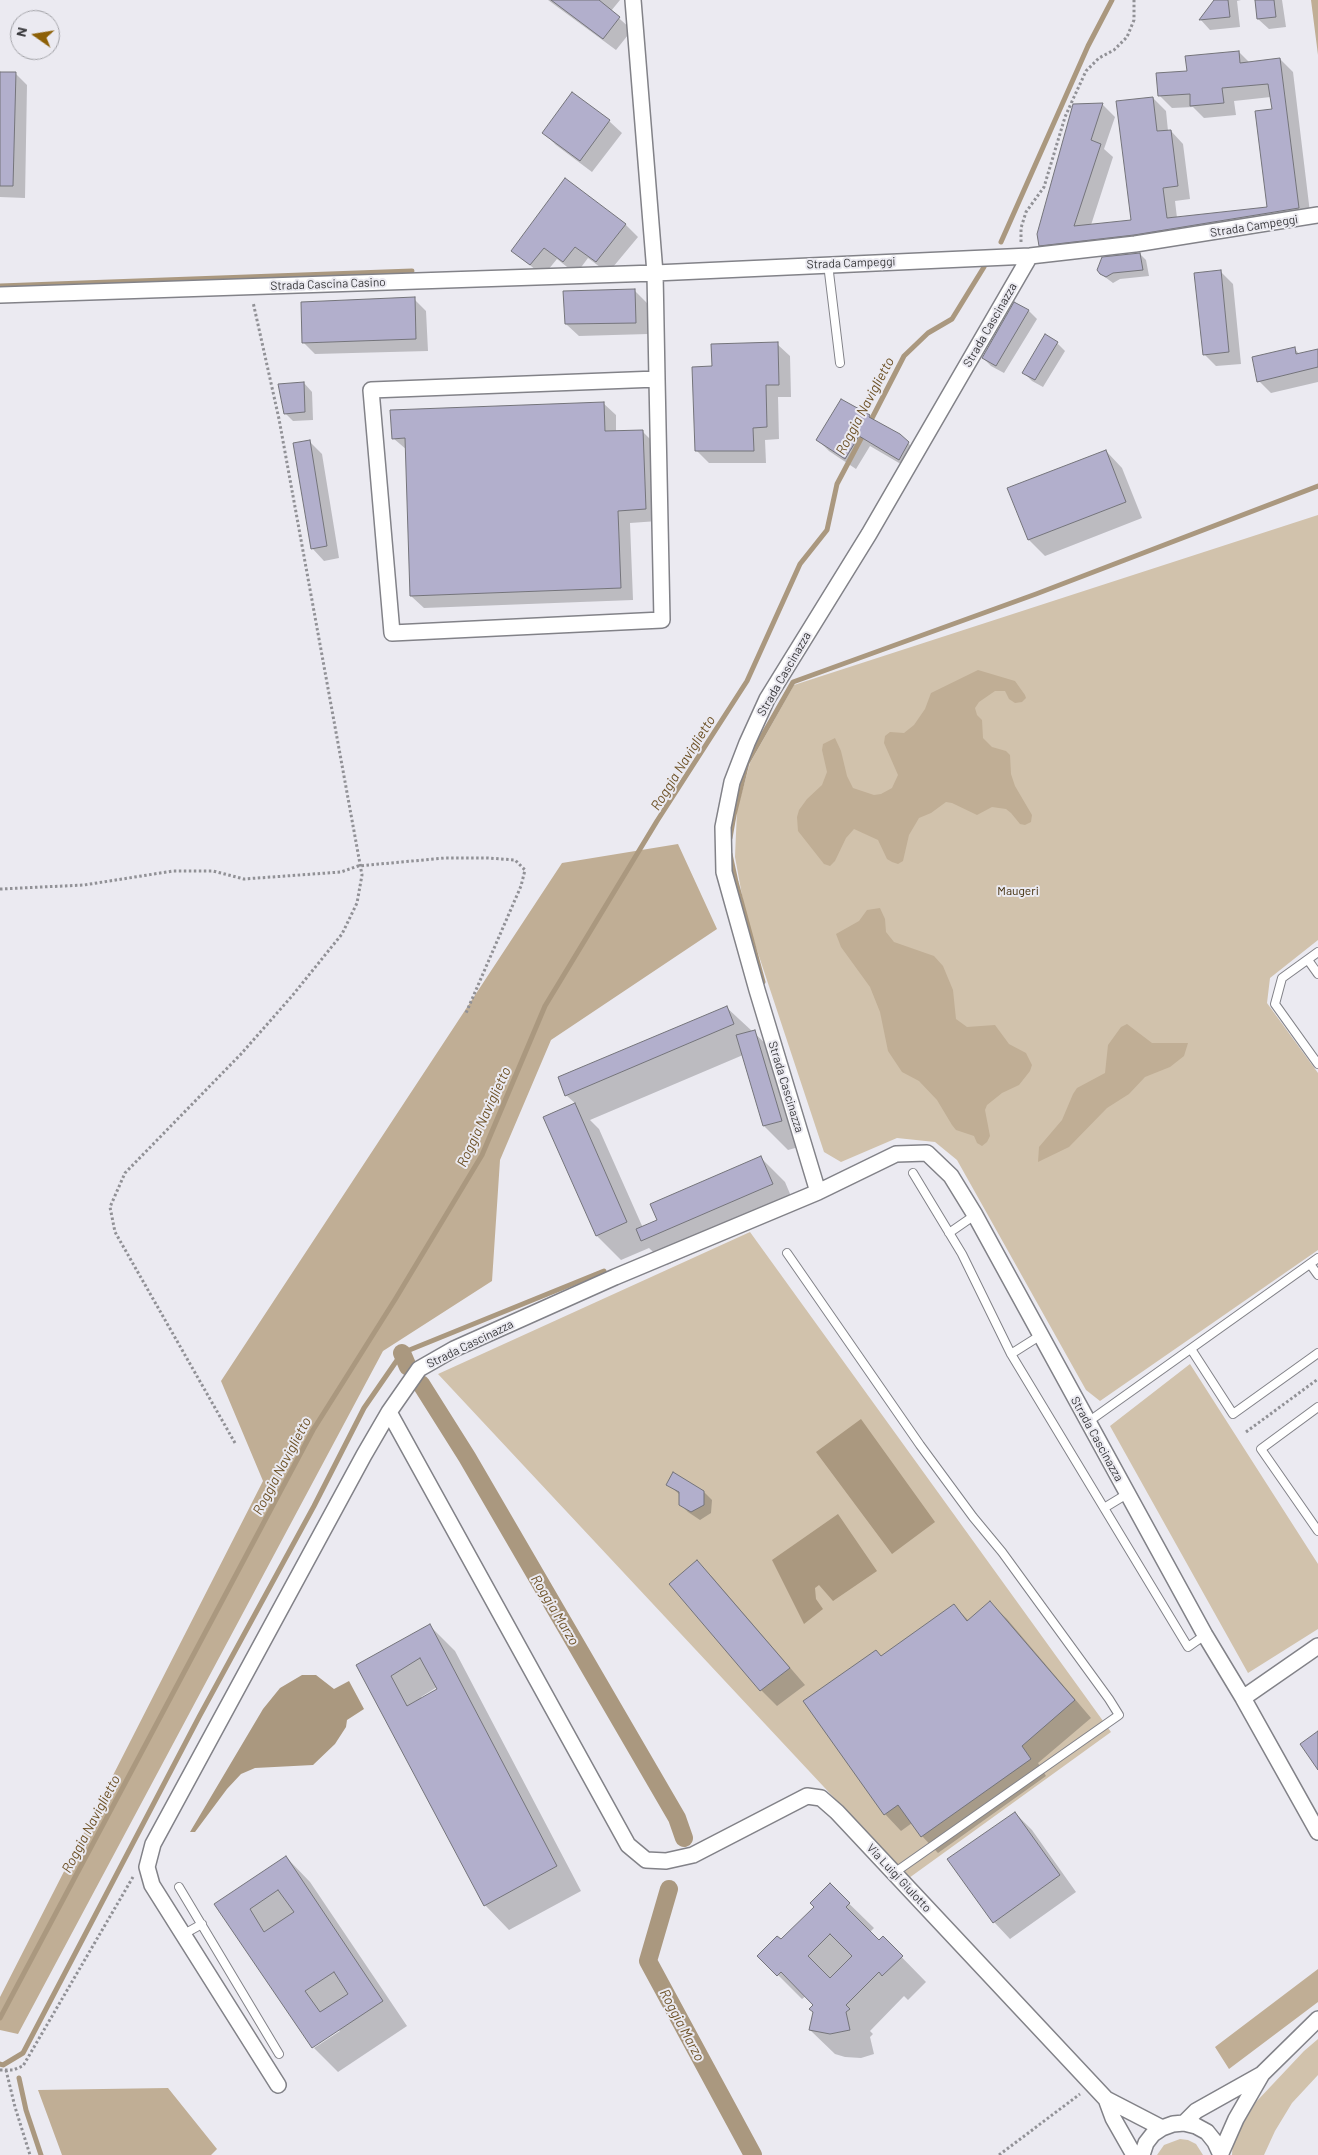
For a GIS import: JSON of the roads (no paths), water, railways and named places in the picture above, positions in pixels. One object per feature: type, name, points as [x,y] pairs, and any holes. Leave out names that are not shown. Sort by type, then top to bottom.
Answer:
[{"type":"street","points":[[633,0],[655,273],[662,620],[392,634],[370,390],[657,379]]},
{"type":"street","name":"Strada Campeggi","points":[[655,273],[1030,256],[1135,244],[1318,216]]},
{"type":"street","name":"Strada Cascinazza","points":[[818,1192],[757,990],[724,872],[723,828],[732,782],[747,743],[768,699],[874,526],[1030,256]]},
{"type":"street","name":"Strada Cascina Casino","points":[[0,294],[655,273]]},
{"type":"street","name":"Strada Cascinazza","points":[[278,2085],[152,1885],[147,1867],[153,1844],[364,1455],[419,1368],[454,1349],[818,1192],[896,1154],[927,1153],[951,1176],[975,1215],[1205,1635],[1243,1698],[1318,1832]]},
{"type":"street","name":"Via Luigi Giulotto","points":[[390,1412],[628,1845],[646,1860],[666,1861],[693,1855],[806,1796],[821,1798],[1106,2099],[1162,2128]]},
{"type":"street","points":[[1243,1698],[1318,1646]]},
{"type":"street","points":[[1184,2123],[1196,2111],[1262,2074],[1318,2019]]},
{"type":"street","points":[[1221,2154],[1236,2119],[1262,2074]]},
{"type":"street","name":"Via Luigi Giulotto","points":[[1106,2099],[1113,2118],[1134,2155]]},
{"type":"street","points":[[1142,2155],[1146,2143],[1162,2128],[1184,2123],[1196,2126],[1207,2132],[1221,2154]]},
{"type":"lane","points":[[828,264],[840,363]]},
{"type":"lane","points":[[1318,952],[1282,978],[1275,1004],[1318,1064]]},
{"type":"lane","points":[[1308,960],[1318,974]]},
{"type":"lane","points":[[913,1173],[962,1254],[1011,1354],[1188,1647],[1205,1635]]},
{"type":"lane","points":[[949,1233],[975,1215]]},
{"type":"lane","points":[[787,1253],[972,1518],[1002,1552],[1119,1715],[894,1873]]},
{"type":"lane","points":[[1088,1422],[1318,1258]]},
{"type":"lane","points":[[1310,1264],[1318,1275]]},
{"type":"lane","points":[[1011,1354],[1041,1335]]},
{"type":"lane","points":[[1191,1349],[1233,1414],[1318,1353]]},
{"type":"lane","points":[[1318,1407],[1261,1448],[1318,1531]]},
{"type":"lane","points":[[1104,1508],[1127,1494]]},
{"type":"lane","points":[[179,1886],[279,2054]]},
{"type":"lane","points":[[184,1934],[202,1924]]},
{"type":"waterway","name":"Roggia Naviglietto","points":[[1001,242],[1088,46],[1112,0]]},
{"type":"waterway","name":"Roggia Naviglietto","points":[[869,424],[904,356],[928,333],[952,319],[984,267]]},
{"type":"waterway","points":[[0,286],[412,271]]},
{"type":"waterway","name":"Roggia Naviglietto","points":[[0,2018],[313,1430],[396,1298],[482,1155],[545,1006],[657,821],[747,681],[800,564],[827,530],[837,484],[864,433]]},
{"type":"waterway","points":[[730,838],[747,763],[793,682],[1036,594],[1318,486]]},
{"type":"waterway","points":[[730,854],[763,982]]},
{"type":"waterway","points":[[0,2064],[3,2065],[23,2053],[199,1717],[314,1506],[364,1408],[402,1353],[604,1271]]},
{"type":"waterway","name":"Roggia Marzo","points":[[402,1353],[408,1367]]},
{"type":"waterway","name":"Roggia Marzo","points":[[421,1384],[467,1457],[677,1818],[684,1838]]},
{"type":"waterway","name":"Roggia Marzo","points":[[669,1889],[648,1961],[753,2155]]},
{"type":"waterway","points":[[19,2078],[26,2110],[41,2155]]},
{"type":"park label","name":"Maugeri","points":[[1018,891]]}]
